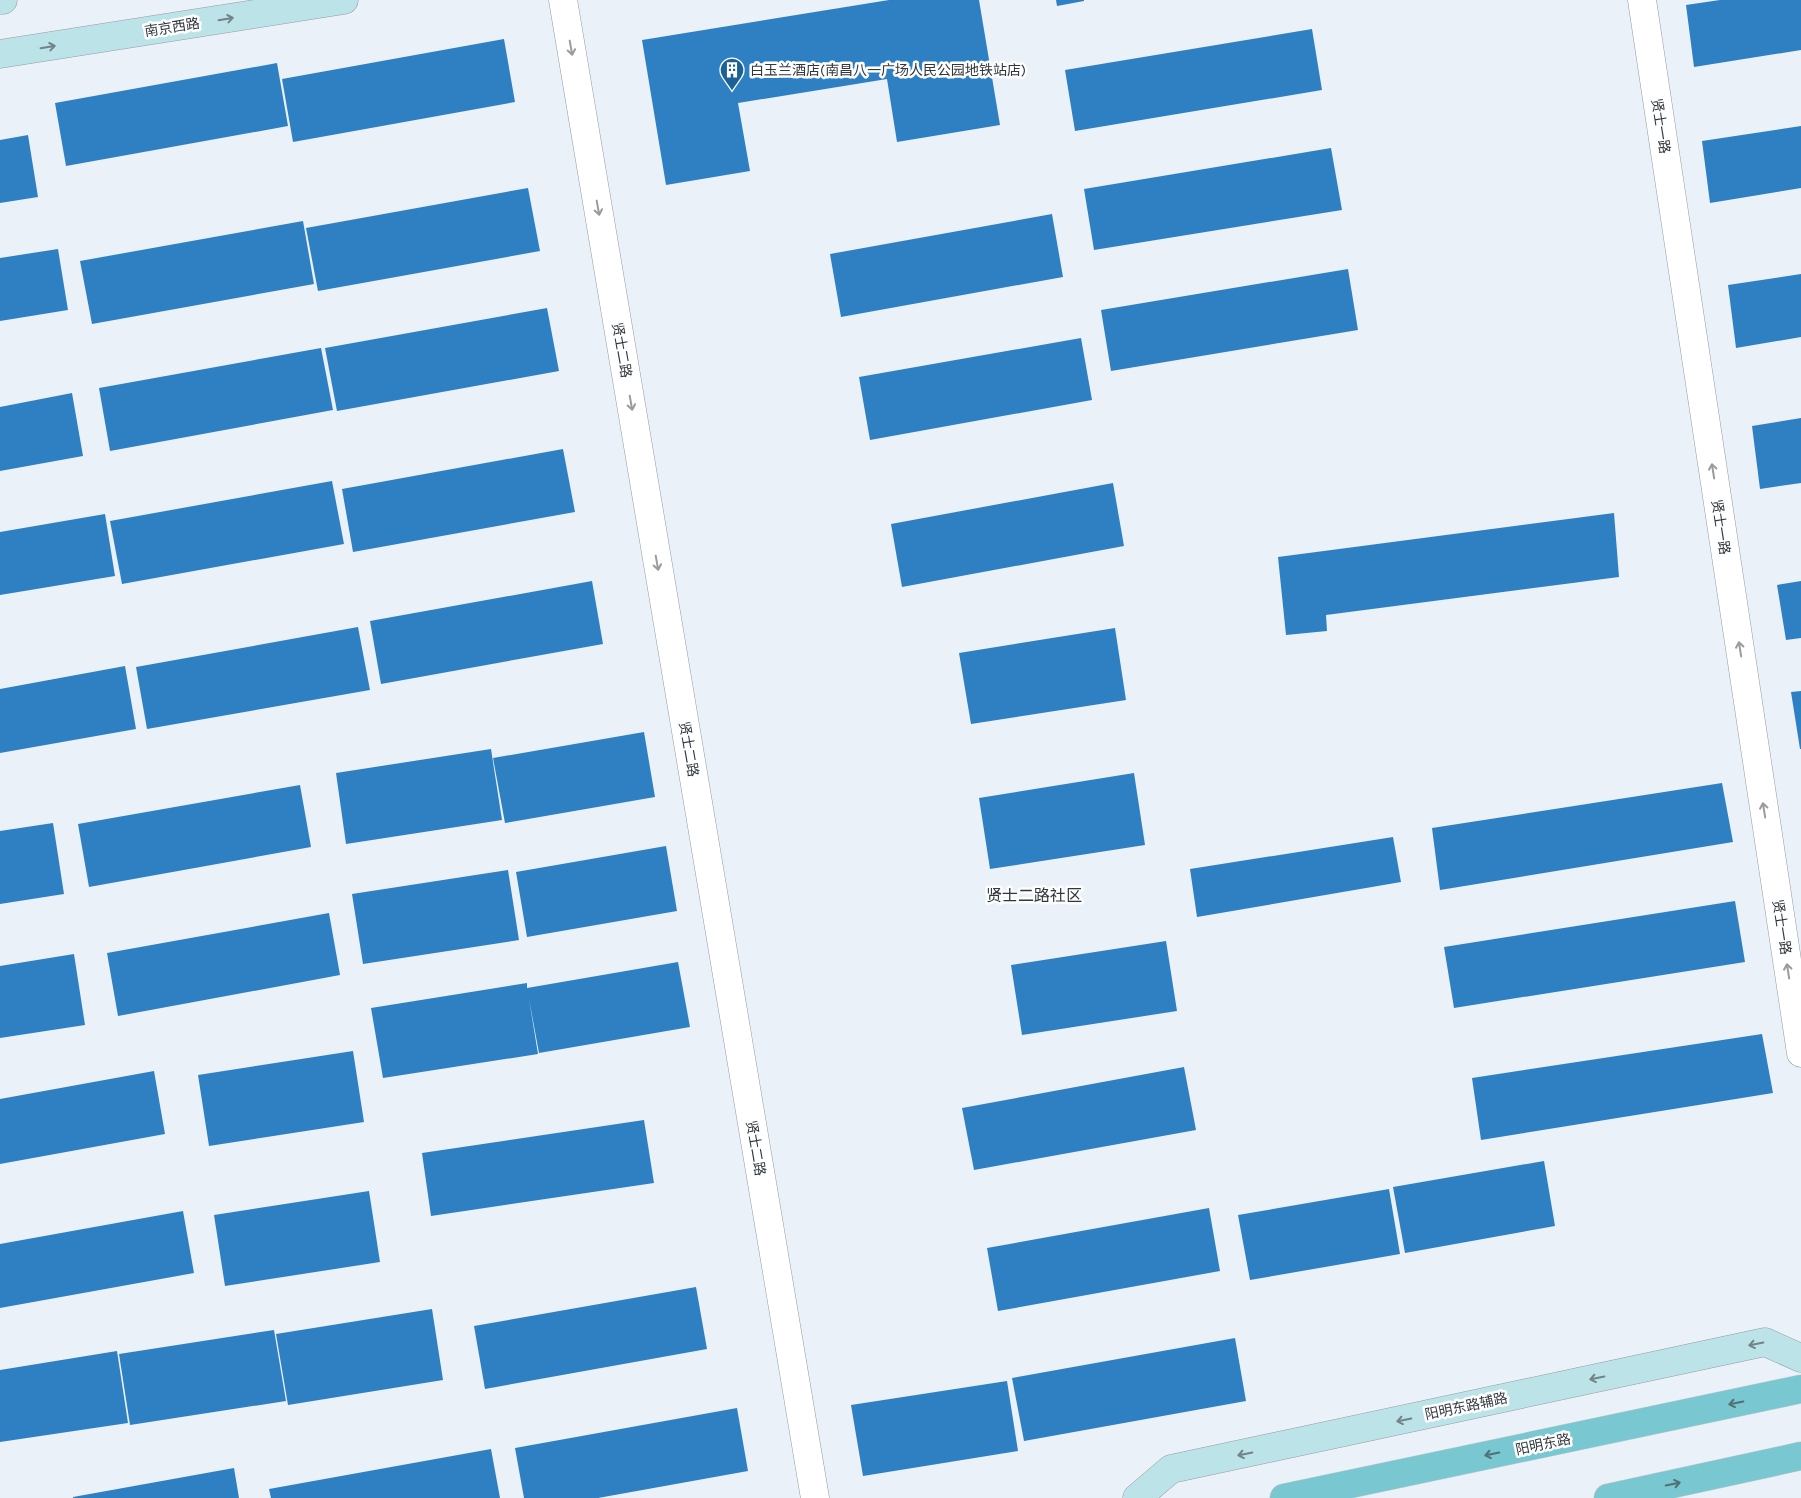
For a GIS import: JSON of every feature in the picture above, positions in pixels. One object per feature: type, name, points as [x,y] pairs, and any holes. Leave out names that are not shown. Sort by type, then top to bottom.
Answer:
[{"type":"main road","name":"南京西路","points":[[0,54],[344,0]]},
{"type":"main road","name":"阳明东路辅路","points":[[1138,1498],[1171,1469],[1765,1342],[1801,1358]]},
{"type":"main road","name":"阳明东路","points":[[1284,1498],[1801,1389]]},
{"type":"main road","points":[[1608,1498],[1801,1456]]},
{"type":"street","name":"贤士二路","points":[[563,0],[815,1498]]},
{"type":"street","name":"贤士一路","points":[[1642,0],[1801,1053]]},
{"type":"building","name":"白玉兰酒店(南昌八一广场人民公园地铁站店)","points":[[889,0],[979,0],[1000,125],[897,142],[887,79],[738,103],[750,171],[666,185],[642,40]]},
{"type":"building","points":[[1056,0],[1084,0],[1084,1],[1057,6]]},
{"type":"building","points":[[1720,0],[1801,0],[1801,50],[1694,67],[1686,5]]},
{"type":"building","points":[[1312,29],[1322,90],[1075,131],[1065,70]]},
{"type":"building","points":[[504,39],[515,102],[293,142],[282,79]]},
{"type":"building","points":[[277,63],[288,126],[66,166],[55,103]]},
{"type":"building","points":[[1801,126],[1801,188],[1710,203],[1702,141]]},
{"type":"building","points":[[28,135],[38,197],[0,203],[0,140]]},
{"type":"building","points":[[1331,148],[1342,210],[1094,250],[1084,189]]},
{"type":"building","points":[[528,188],[540,251],[318,291],[306,228]]},
{"type":"building","points":[[1052,214],[1063,277],[841,317],[830,254]]},
{"type":"building","points":[[303,221],[314,284],[92,324],[80,261]]},
{"type":"building","points":[[58,249],[68,310],[0,321],[0,258]]},
{"type":"building","points":[[1348,269],[1358,330],[1111,371],[1101,310]]},
{"type":"building","points":[[1801,274],[1801,337],[1736,348],[1728,285]]},
{"type":"building","points":[[547,308],[559,371],[337,411],[325,348]]},
{"type":"building","points":[[1081,338],[1092,400],[870,440],[859,377]]},
{"type":"building","points":[[321,348],[333,410],[110,451],[99,388]]},
{"type":"building","points":[[72,393],[83,456],[0,471],[0,407]]},
{"type":"building","points":[[1801,418],[1801,483],[1760,489],[1752,426]]},
{"type":"building","points":[[563,449],[575,512],[353,552],[342,489]]},
{"type":"building","points":[[332,481],[344,544],[122,584],[110,521]]},
{"type":"building","points":[[1113,483],[1124,546],[902,587],[891,524]]},
{"type":"building","points":[[1614,513],[1619,577],[1326,615],[1327,631],[1286,635],[1278,557]]},
{"type":"building","points":[[105,514],[115,576],[0,595],[0,532]]},
{"type":"building","points":[[592,581],[603,644],[381,684],[370,621]]},
{"type":"building","points":[[1801,581],[1801,638],[1786,640],[1777,585]]},
{"type":"building","points":[[358,627],[370,690],[147,729],[136,667]]},
{"type":"building","points":[[1115,628],[1126,700],[971,724],[959,653]]},
{"type":"building","points":[[125,666],[136,729],[0,753],[0,689]]},
{"type":"building","points":[[1801,691],[1801,749],[1800,749],[1791,692]]},
{"type":"building","points":[[644,732],[655,797],[505,823],[493,758]]},
{"type":"building","points":[[491,749],[502,820],[346,844],[336,773]]},
{"type":"building","points":[[1134,773],[1145,845],[990,869],[979,798]]},
{"type":"building","points":[[1722,783],[1733,842],[1440,890],[1432,828]]},
{"type":"building","points":[[300,785],[311,847],[89,887],[78,824]]},
{"type":"building","points":[[53,823],[64,894],[0,904],[0,831]]},
{"type":"building","points":[[1393,837],[1401,882],[1197,917],[1190,869]]},
{"type":"building","points":[[666,846],[677,911],[527,937],[516,872]]},
{"type":"building","points":[[508,870],[519,940],[363,964],[352,894]]},
{"type":"building","points":[[1735,901],[1745,962],[1454,1008],[1444,947]]},
{"type":"building","points":[[329,913],[340,975],[118,1016],[107,953]]},
{"type":"building","points":[[1166,941],[1177,1011],[1022,1035],[1011,965]]},
{"type":"building","points":[[74,954],[85,1025],[0,1038],[0,966]]},
{"type":"building","points":[[678,962],[690,1027],[539,1053],[529,999],[538,1054],[383,1078],[371,1008],[527,983],[527,988]]},
{"type":"building","points":[[1762,1034],[1773,1093],[1481,1140],[1472,1078]]},
{"type":"building","points":[[353,1051],[364,1122],[209,1146],[198,1075]]},
{"type":"building","points":[[1184,1067],[1196,1130],[974,1170],[962,1108]]},
{"type":"building","points":[[154,1071],[165,1134],[0,1164],[0,1099]]},
{"type":"building","points":[[644,1120],[654,1183],[431,1216],[422,1153]]},
{"type":"building","points":[[1544,1161],[1555,1226],[1405,1253],[1393,1187]]},
{"type":"building","points":[[1389,1189],[1400,1254],[1250,1280],[1238,1215]]},
{"type":"building","points":[[369,1191],[380,1262],[225,1286],[214,1215]]},
{"type":"building","points":[[1209,1208],[1220,1271],[998,1311],[987,1248]]},
{"type":"building","points":[[183,1211],[194,1273],[0,1308],[0,1244]]},
{"type":"building","points":[[696,1287],[707,1349],[485,1389],[474,1326]]},
{"type":"building","points":[[432,1309],[443,1380],[288,1405],[276,1334]]},
{"type":"building","points":[[274,1330],[286,1401],[130,1425],[119,1354]]},
{"type":"building","points":[[1235,1338],[1246,1401],[1024,1441],[1012,1378]]},
{"type":"building","points":[[117,1351],[128,1423],[0,1442],[0,1370]]},
{"type":"building","points":[[1007,1381],[1018,1451],[863,1476],[851,1405]]},
{"type":"building","points":[[737,1408],[748,1471],[598,1498],[524,1498],[515,1448]]},
{"type":"building","points":[[491,1449],[500,1498],[271,1498],[269,1489]]},
{"type":"building","points":[[234,1468],[239,1498],[73,1498],[73,1497]]},
{"type":"place","name":"白玉兰酒店(南昌八一广场人民公园地铁站店)","points":[[732,91]]},
{"type":"district","name":"贤士二路社区","points":[[1034,895]]}]
